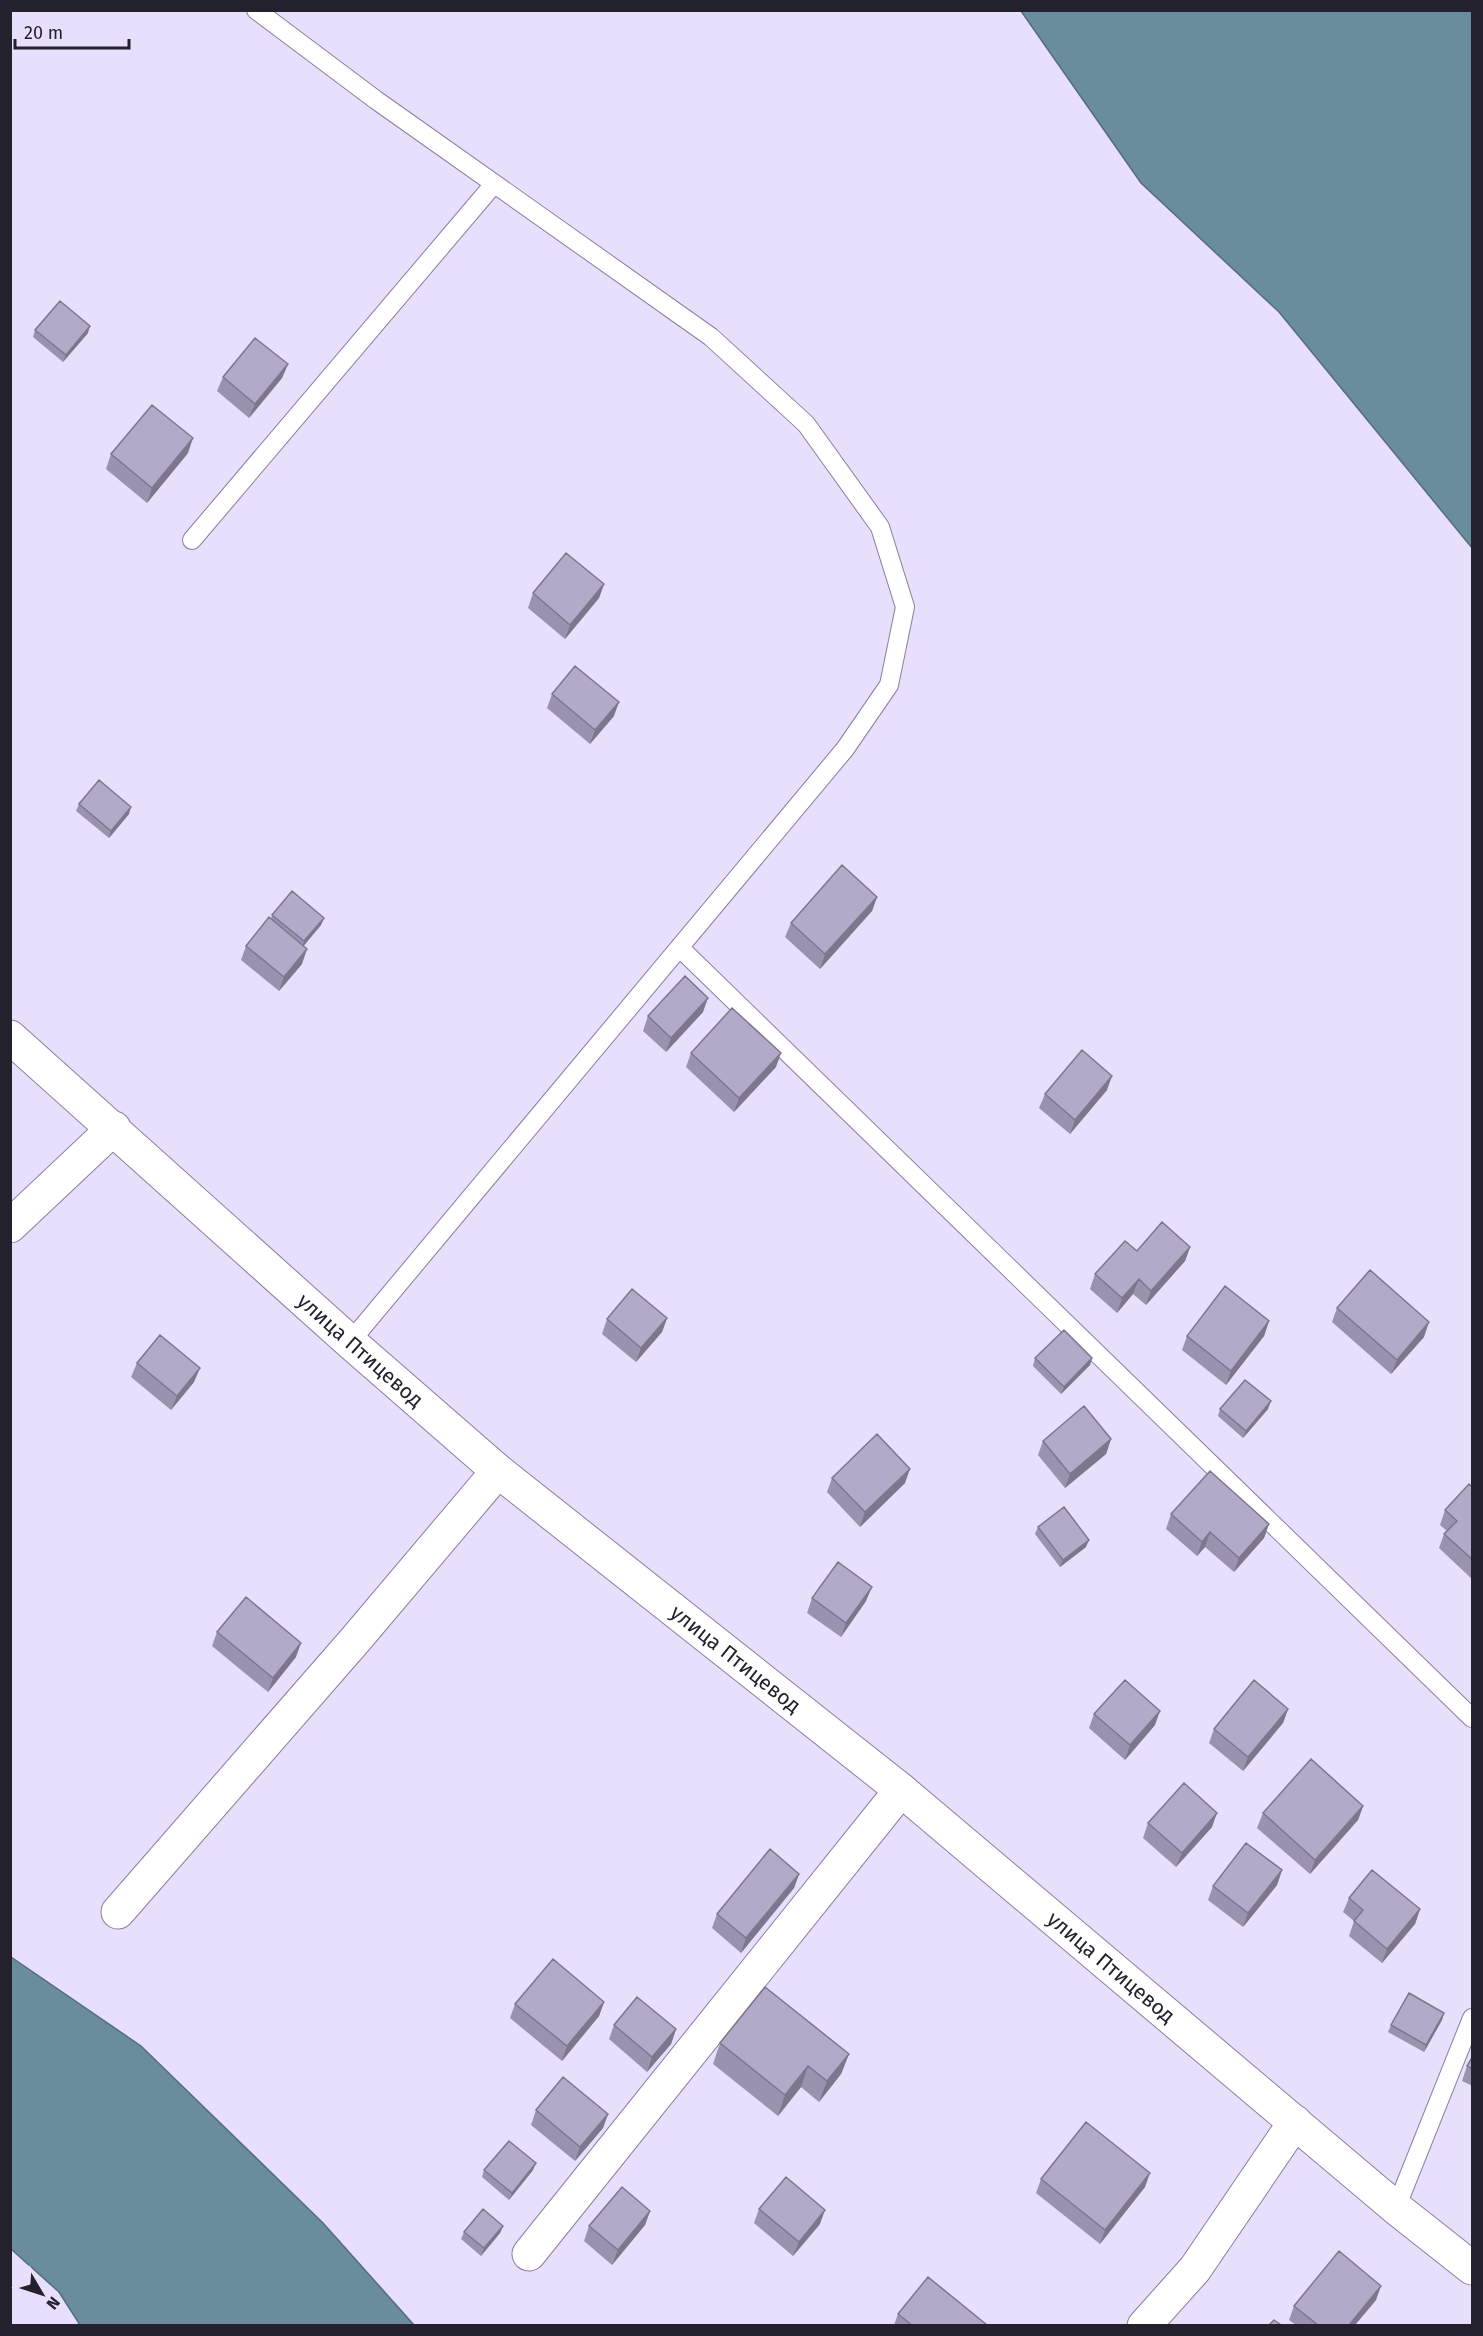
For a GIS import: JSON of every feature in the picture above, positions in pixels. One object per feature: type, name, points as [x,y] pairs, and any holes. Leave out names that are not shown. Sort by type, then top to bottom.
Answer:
[{"type":"street","name":"улица Птицевод","points":[[10,1037],[350,1342],[498,1471],[901,1790],[1396,2208],[1473,2268]]},
{"type":"street","points":[[10,1226],[114,1128]]},
{"type":"street","points":[[118,1912],[356,1639],[498,1471]]},
{"type":"street","points":[[530,2254],[901,1790]]},
{"type":"street","points":[[1144,2325],[1195,2269],[1295,2122]]},
{"type":"lane","points":[[256,10],[376,100],[711,337],[806,424],[880,527],[905,607],[889,685],[845,749],[350,1342]]},
{"type":"lane","points":[[192,540],[494,184]]},
{"type":"lane","points":[[680,948],[1473,1718]]},
{"type":"lane","points":[[1396,2208],[1473,2018]]},
{"type":"water","points":[[1021,11],[1472,11],[1472,548],[1279,312],[1141,183]]},
{"type":"water","points":[[11,1957],[141,2046],[323,2223],[414,2325],[80,2325],[59,2292],[11,2249]]},
{"type":"building","points":[[60,301],[90,326],[66,355],[35,330]]},
{"type":"building","points":[[255,338],[288,364],[255,404],[223,377]]},
{"type":"building","points":[[152,405],[193,438],[152,488],[111,454]]},
{"type":"building","points":[[566,553],[604,584],[570,625],[533,593]]},
{"type":"building","points":[[575,666],[619,702],[595,730],[552,694]]},
{"type":"building","points":[[99,780],[131,807],[111,831],[79,804]]},
{"type":"building","points":[[842,865],[877,897],[825,954],[791,923]]},
{"type":"building","points":[[292,891],[324,918],[304,941],[272,915]]},
{"type":"building","points":[[269,917],[307,949],[284,977],[246,946]]},
{"type":"building","points":[[685,976],[708,998],[671,1038],[648,1016]]},
{"type":"building","points":[[732,1008],[781,1053],[739,1098],[691,1053]]},
{"type":"building","points":[[1082,1050],[1112,1076],[1075,1120],[1045,1094]]},
{"type":"building","points":[[1162,1222],[1190,1247],[1151,1291],[1139,1279],[1122,1298],[1095,1274],[1125,1241],[1137,1251]]},
{"type":"building","points":[[1370,1270],[1429,1322],[1397,1360],[1337,1308]]},
{"type":"building","points":[[1225,1286],[1269,1321],[1231,1371],[1187,1336]]},
{"type":"building","points":[[632,1289],[667,1318],[641,1348],[607,1319]]},
{"type":"building","points":[[1064,1330],[1092,1358],[1064,1387],[1035,1358]]},
{"type":"building","points":[[160,1335],[200,1368],[177,1396],[137,1363]]},
{"type":"building","points":[[1245,1380],[1271,1401],[1246,1431],[1220,1409]]},
{"type":"building","points":[[1084,1406],[1111,1439],[1070,1474],[1043,1441]]},
{"type":"building","points":[[877,1434],[910,1469],[865,1512],[832,1478]]},
{"type":"building","points":[[1210,1471],[1269,1524],[1239,1558],[1210,1532],[1202,1542],[1171,1514]]},
{"type":"building","points":[[1469,1484],[1473,1488],[1473,1560],[1444,1534],[1457,1521],[1445,1510]]},
{"type":"building","points":[[1064,1507],[1089,1540],[1063,1560],[1038,1527]]},
{"type":"building","points":[[838,1562],[872,1587],[846,1623],[812,1598]]},
{"type":"building","points":[[246,1597],[301,1643],[273,1678],[217,1632]]},
{"type":"building","points":[[1125,1680],[1160,1711],[1130,1745],[1094,1714]]},
{"type":"building","points":[[1254,1680],[1288,1709],[1248,1757],[1214,1729]]},
{"type":"building","points":[[1311,1759],[1363,1806],[1315,1860],[1263,1813]]},
{"type":"building","points":[[1184,1783],[1217,1813],[1182,1853],[1148,1823]]},
{"type":"building","points":[[1246,1843],[1282,1870],[1248,1913],[1213,1886]]},
{"type":"building","points":[[770,1849],[799,1874],[746,1938],[717,1914]]},
{"type":"building","points":[[1372,1870],[1420,1909],[1387,1949],[1354,1921],[1363,1910],[1349,1898]]},
{"type":"building","points":[[553,1959],[604,2002],[567,2046],[515,2004]]},
{"type":"building","points":[[765,1987],[849,2054],[827,2081],[808,2066],[785,2095],[720,2043]]},
{"type":"building","points":[[1409,1993],[1444,2013],[1426,2045],[1391,2025]]},
{"type":"building","points":[[637,1997],[676,2029],[652,2057],[614,2025]]},
{"type":"building","points":[[1473,2056],[1473,2069],[1467,2066]]},
{"type":"building","points":[[563,2077],[608,2114],[580,2147],[536,2110]]},
{"type":"building","points":[[1086,2122],[1150,2173],[1105,2230],[1041,2179]]},
{"type":"building","points":[[509,2141],[536,2163],[512,2193],[484,2170]]},
{"type":"building","points":[[786,2177],[825,2210],[799,2242],[759,2209]]},
{"type":"building","points":[[622,2187],[650,2211],[618,2250],[589,2226]]},
{"type":"building","points":[[483,2209],[503,2226],[484,2248],[464,2232]]},
{"type":"building","points":[[1339,2251],[1381,2286],[1349,2325],[1318,2325],[1294,2306]]},
{"type":"building","points":[[928,2277],[987,2325],[912,2325],[898,2314]]},
{"type":"building","points":[[1274,2320],[1281,2325],[1269,2325]]}]
